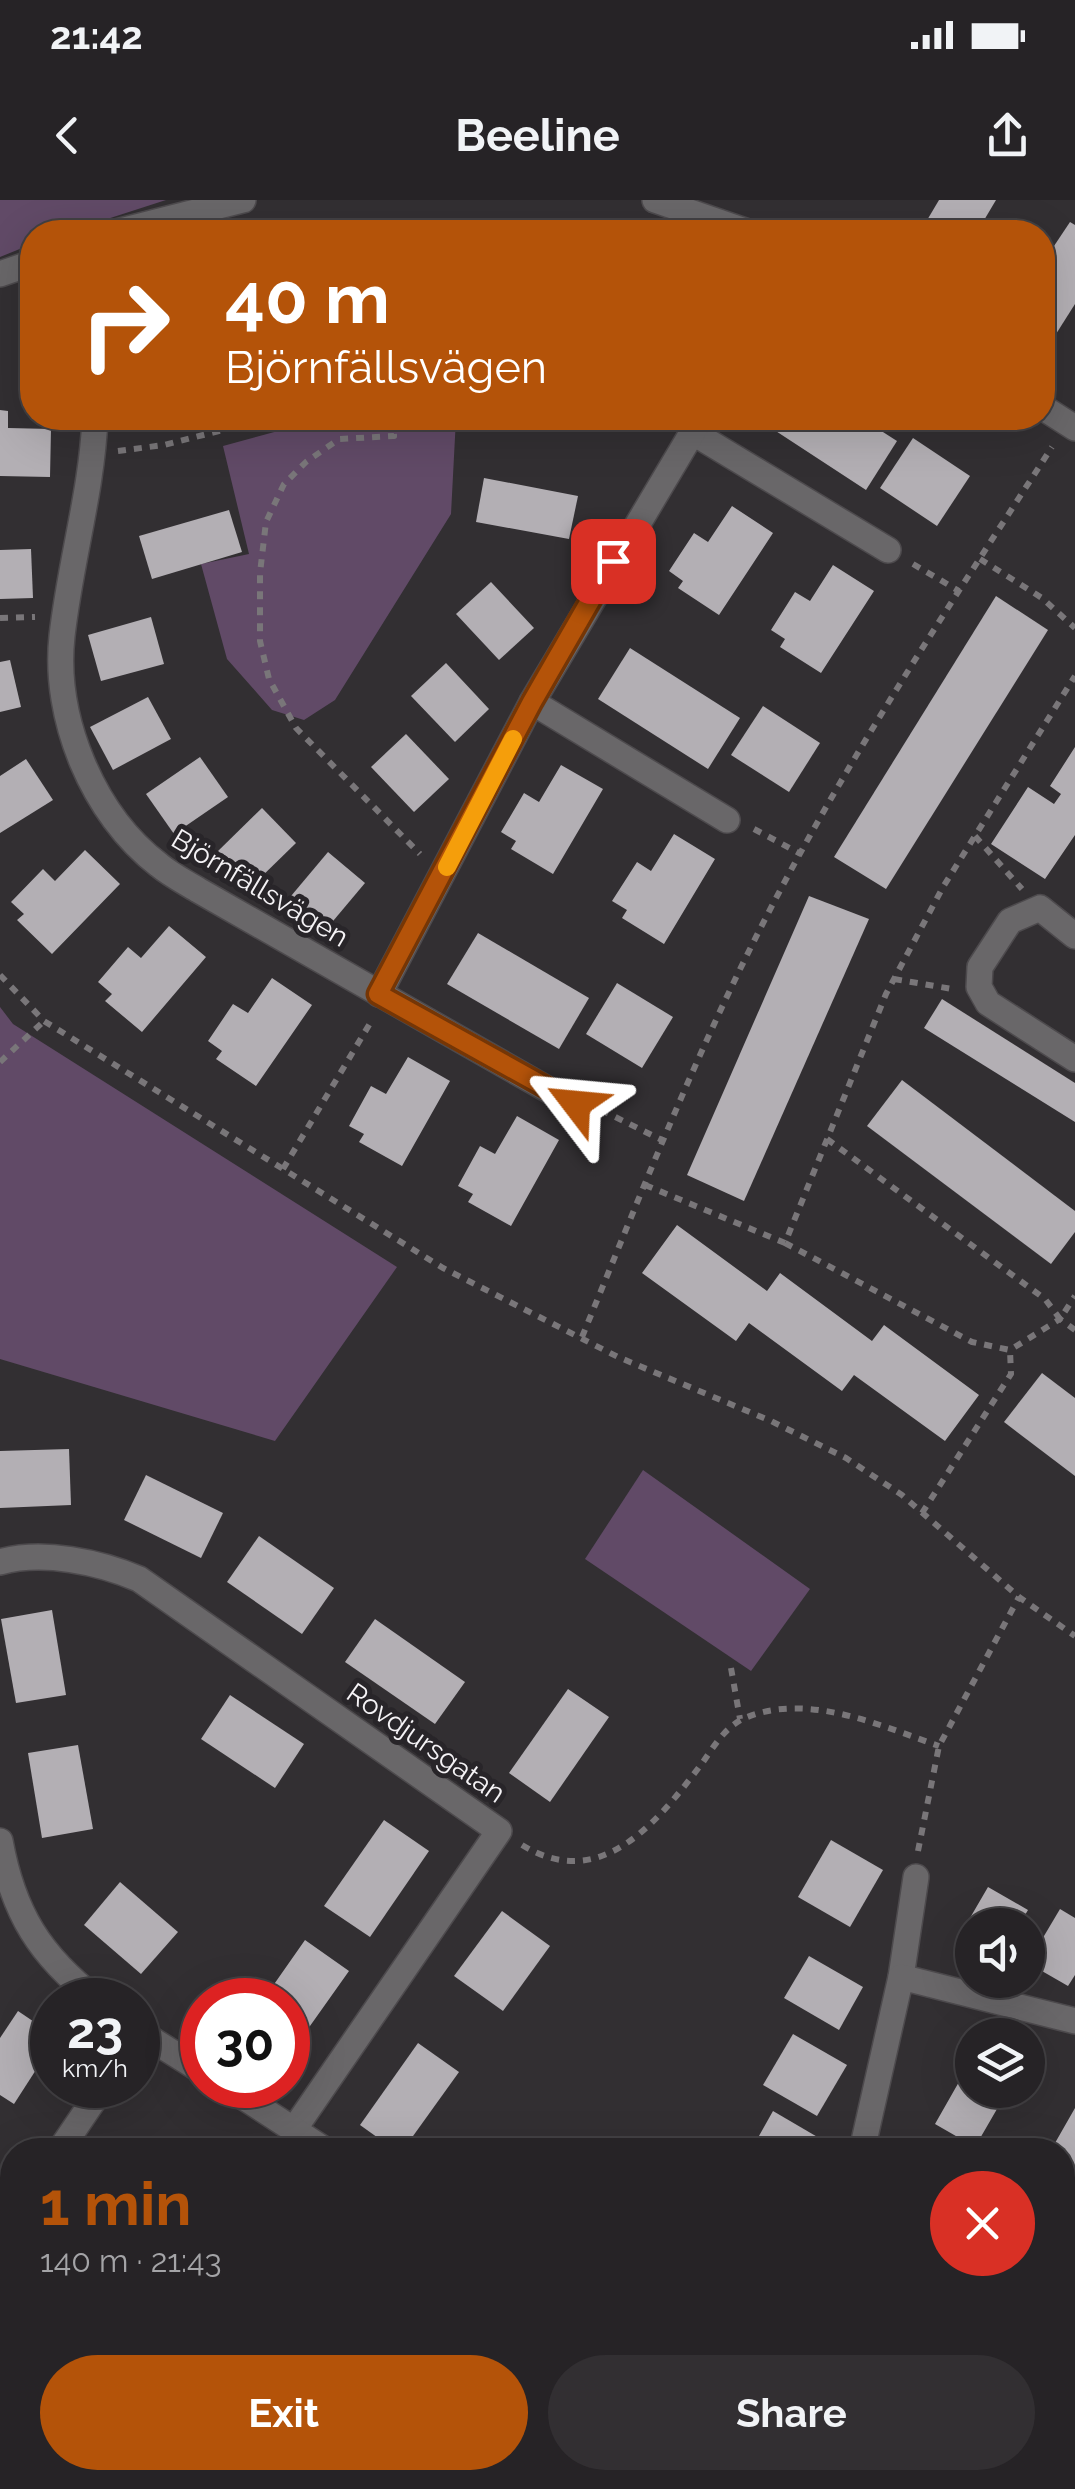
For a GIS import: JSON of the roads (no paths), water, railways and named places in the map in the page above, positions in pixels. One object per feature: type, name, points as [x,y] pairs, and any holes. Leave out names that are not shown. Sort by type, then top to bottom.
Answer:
[{"type":"street","points":[[163,220],[242,200]]},
{"type":"street","points":[[655,200],[713,220]]},
{"type":"street","name":"Björnfällsvägen","points":[[94,430],[62,638],[60,682],[88,776],[122,829],[157,864],[576,1104]]},
{"type":"street","points":[[378,994],[532,702],[693,430]]},
{"type":"street","points":[[704,430],[888,550]]},
{"type":"street","points":[[532,702],[727,820]]},
{"type":"street","points":[[1073,931],[1040,908],[1010,921],[980,967],[979,987],[988,1003],[1075,1059]]},
{"type":"street","name":"Rovdjursgatan","points":[[0,1562],[42,1558],[110,1567],[139,1579],[499,1831],[295,2128]]},
{"type":"street","points":[[0,1842],[14,1896],[35,1940],[74,1978]]},
{"type":"street","points":[[865,2138],[901,1977],[916,1876]]},
{"type":"street","points":[[901,1977],[1075,2021]]},
{"type":"street","points":[[68,2138],[88,2108]]},
{"type":"street","points":[[262,2108],[308,2138]]}]
